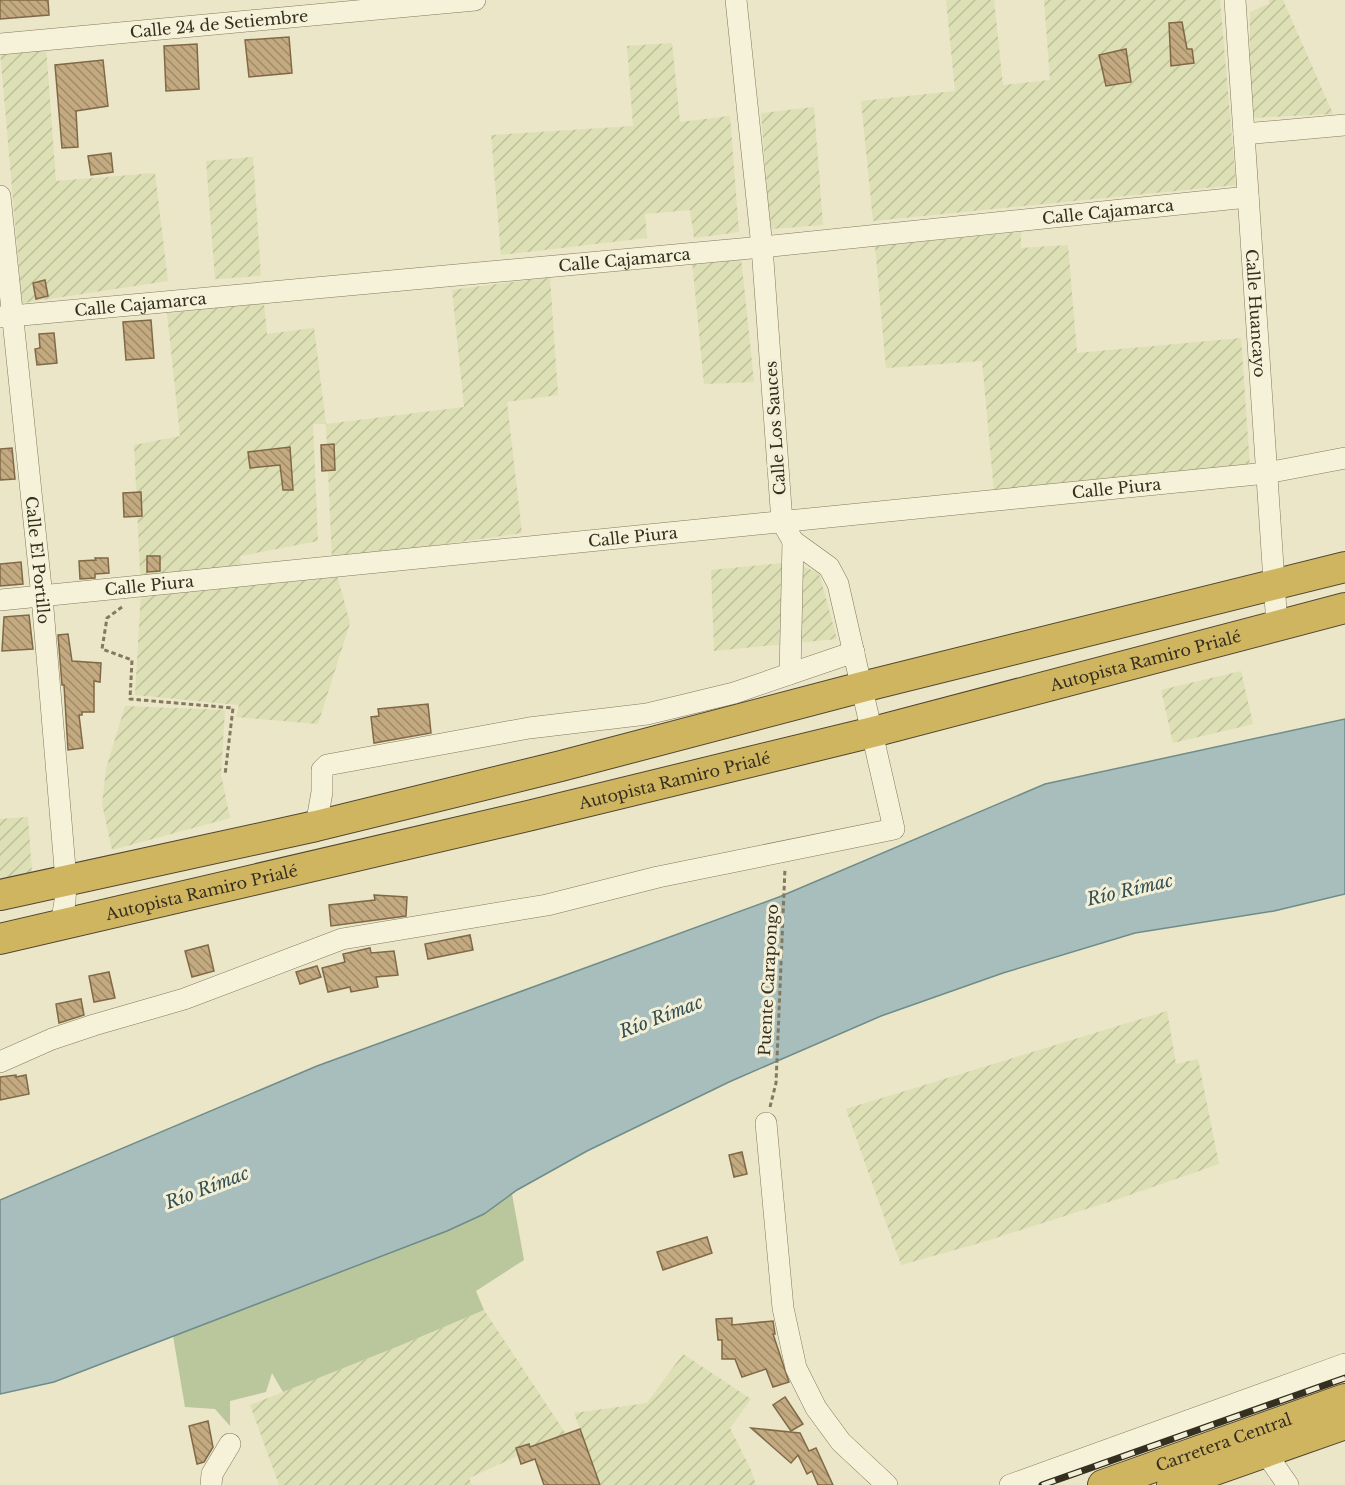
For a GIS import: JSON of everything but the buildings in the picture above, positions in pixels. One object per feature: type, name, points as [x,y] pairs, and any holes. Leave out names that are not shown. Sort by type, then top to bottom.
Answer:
[{"type":"highway","points":[[0,895],[316,826],[1345,567]]},
{"type":"highway","name":"Autopista Ramiro Prialé","points":[[0,939],[544,813],[873,732],[1345,608]]},
{"type":"highway","name":"Carretera Central","points":[[1103,1485],[1345,1399]]},
{"type":"highway","name":"Carretera Central","points":[[1172,1485],[1345,1424]]},
{"type":"street","name":"Calle 24 de Setiembre","points":[[0,44],[475,0]]},
{"type":"street","name":"Calle Los Sauces","points":[[0,1062],[52,1039],[184,999],[342,939],[548,905],[658,877],[892,830],[895,827],[838,584],[829,567],[793,540],[782,522],[762,247],[736,0]]},
{"type":"street","name":"Calle Huancayo","points":[[1236,0],[1277,626]]},
{"type":"street","points":[[1244,134],[1345,125]]},
{"type":"street","name":"Calle El Portillo","points":[[0,196],[7,317],[42,597],[66,880],[61,925]]},
{"type":"street","name":"Calle Cajamarca","points":[[7,317],[762,247],[1248,197]]},
{"type":"street","name":"Calle Piura","points":[[0,600],[1267,473],[1345,458]]},
{"type":"street","points":[[790,674],[793,540]]},
{"type":"street","points":[[316,826],[322,792],[322,770],[327,765],[530,728],[647,714],[734,693],[854,652]]},
{"type":"street","points":[[766,1123],[783,1308],[796,1368],[816,1408],[841,1442],[887,1485]]},
{"type":"street","points":[[1010,1485],[1345,1364]]},
{"type":"street","points":[[211,1485],[212,1474],[230,1444]]},
{"type":"street","points":[[1265,1452],[1288,1485]]},
{"type":"path","points":[[138,585],[134,599],[107,618],[102,649],[132,660],[130,699],[233,708],[225,775]]},
{"type":"path","name":"Puente Carapongo","points":[[766,1123],[776,1083],[785,878]]},
{"type":"green space","points":[[946,0],[994,0],[1003,85],[1050,80],[1044,0],[1220,0],[1236,185],[873,221],[861,101],[955,91]]},
{"type":"green space","points":[[1269,0],[1283,0],[1333,114],[1249,118],[1250,12],[1269,4]]},
{"type":"green space","points":[[672,43],[680,122],[730,116],[739,232],[694,238],[690,210],[645,214],[647,238],[501,255],[491,135],[633,126],[627,46]]},
{"type":"green space","points":[[46,47],[56,181],[155,173],[168,281],[22,303],[0,51]]},
{"type":"green space","points":[[814,107],[823,225],[770,229],[761,113]]},
{"type":"green space","points":[[253,157],[261,276],[215,279],[206,161]]},
{"type":"green space","points":[[1021,232],[1021,248],[1068,245],[1077,353],[1241,338],[1250,468],[994,492],[982,361],[886,368],[875,246]]},
{"type":"green space","points":[[741,257],[754,382],[704,384],[692,261]]},
{"type":"green space","points":[[550,277],[558,395],[507,402],[522,533],[333,560],[350,623],[318,724],[236,717],[239,705],[135,695],[141,592],[134,445],[180,436],[167,313],[264,303],[267,334],[314,328],[326,424],[464,407],[452,290]],"holes":[[[313,424],[326,424],[332,560],[242,575],[240,556],[318,541]]]},
{"type":"green space","points":[[792,562],[819,573],[837,639],[714,651],[711,570]]},
{"type":"green space","points":[[1241,671],[1253,724],[1173,743],[1161,690]]},
{"type":"green space","points":[[125,706],[225,710],[221,774],[230,818],[112,850],[102,804],[106,769]]},
{"type":"green space","points":[[28,817],[32,873],[0,878],[0,819]]},
{"type":"green space","points":[[1167,1011],[1176,1064],[1198,1059],[1219,1164],[983,1242],[901,1265],[846,1109]]},
{"type":"green space","points":[[512,1194],[524,1260],[476,1291],[484,1310],[283,1392],[272,1373],[266,1392],[230,1401],[230,1426],[215,1409],[185,1407],[173,1336],[447,1231],[484,1214]]},
{"type":"green space","points":[[484,1310],[566,1434],[469,1478],[472,1485],[279,1485],[250,1405]]},
{"type":"green space","points":[[683,1354],[751,1399],[730,1428],[756,1485],[601,1485],[574,1413],[647,1403]]},
{"type":"water","name":"Río Rímac","points":[[1345,719],[1345,894],[1274,911],[1135,933],[1003,973],[881,1016],[729,1082],[587,1151],[517,1190],[484,1214],[447,1231],[54,1382],[0,1394],[0,1200],[317,1066],[779,897],[1045,784]]},
{"type":"railway","points":[[1042,1485],[1345,1378]]}]
